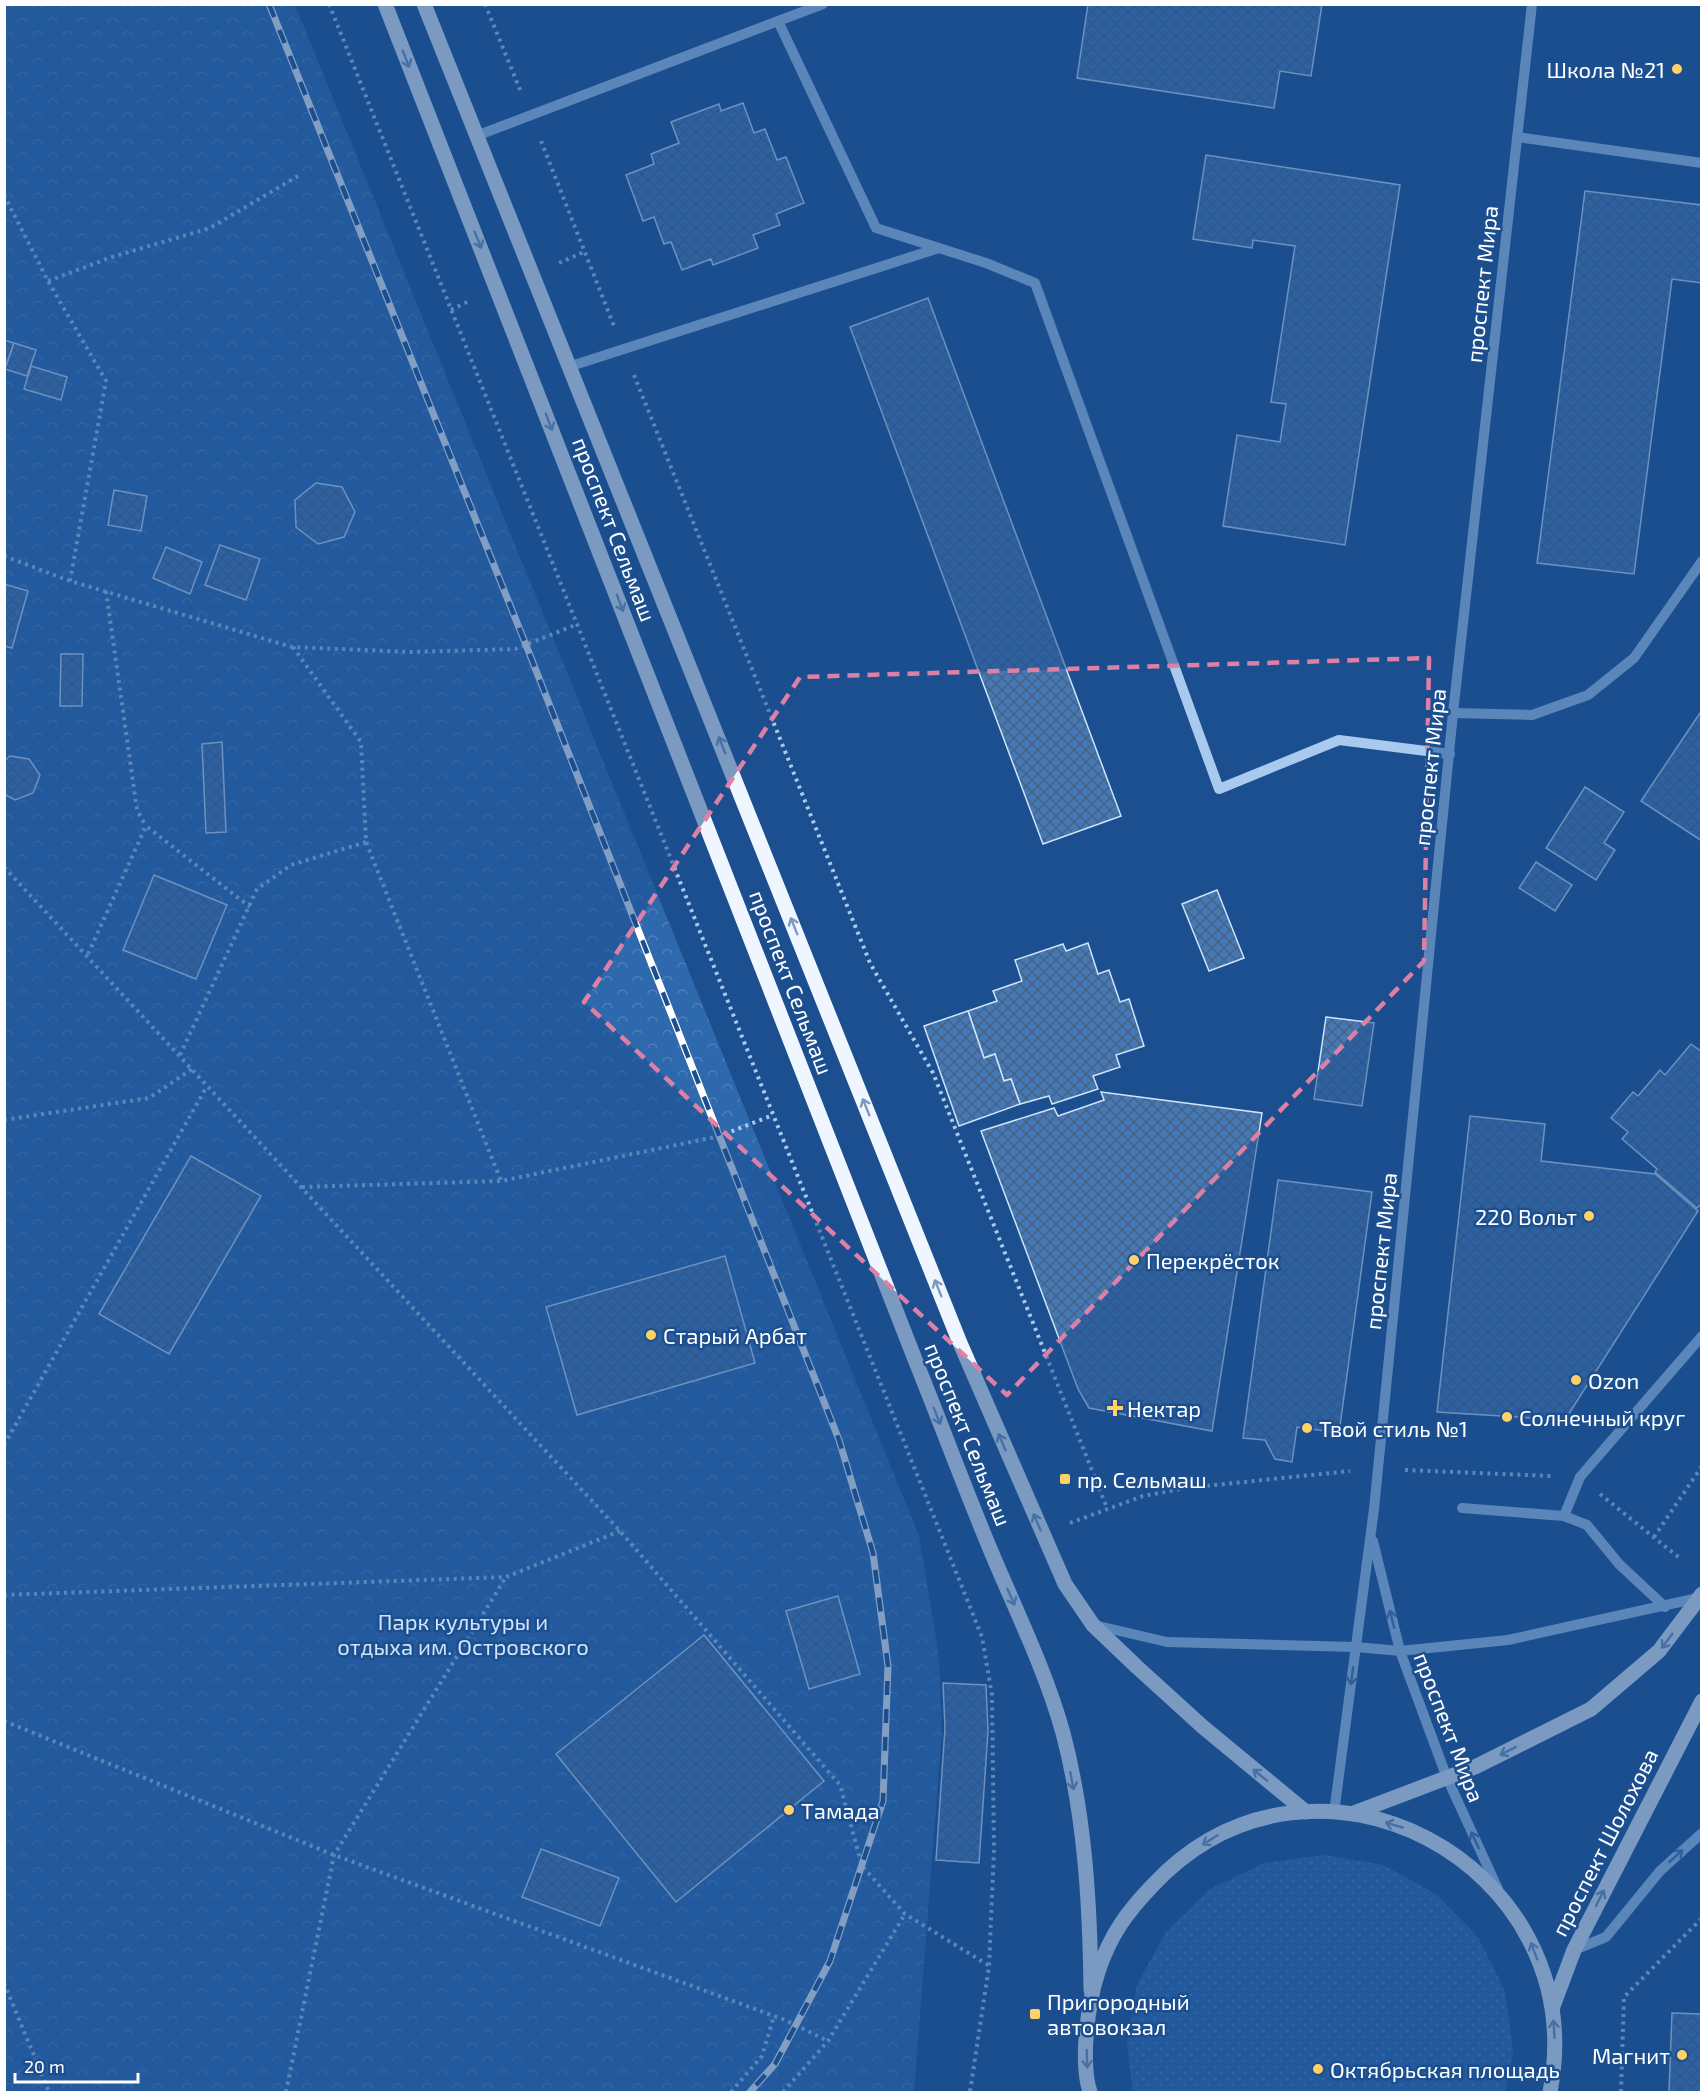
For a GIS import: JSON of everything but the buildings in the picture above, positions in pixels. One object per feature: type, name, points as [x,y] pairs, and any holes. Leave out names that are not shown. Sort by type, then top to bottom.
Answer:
[{"type":"main road","name":"проспект Сельмаш","points":[[385,4],[920,1372],[993,1556],[1044,1673],[1063,1736],[1077,1803],[1089,1901],[1092,1990]]},
{"type":"main road","name":"проспект Сельмаш","points":[[424,4],[571,366],[960,1342],[1065,1584],[1094,1625],[1203,1727],[1306,1812]]},
{"type":"main road","points":[[1354,1814],[1475,1767],[1590,1709],[1659,1651],[1700,1596]]},
{"type":"main road","name":"проспект Шолохова","points":[[1553,2006],[1574,1950],[1701,1701]]},
{"type":"main road","points":[[1088,2091],[1086,2036],[1092,1990],[1104,1953],[1125,1915],[1173,1863],[1220,1834],[1264,1818],[1306,1812],[1354,1814],[1411,1830],[1458,1856],[1500,1893],[1533,1945],[1553,2006],[1556,2060],[1550,2092]]},
{"type":"street","points":[[476,136],[823,4]]},
{"type":"street","name":"проспект Мира","points":[[1334,1813],[1371,1535],[1453,713],[1532,4]]},
{"type":"street","points":[[778,21],[876,228],[940,248],[1035,283],[1219,789],[1339,740],[1450,754]]},
{"type":"street","points":[[1517,137],[1701,164]]},
{"type":"street","points":[[571,366],[940,248]]},
{"type":"street","points":[[1453,713],[1532,715],[1588,695],[1634,658],[1701,561]]},
{"type":"street","points":[[1564,1516],[1580,1477],[1701,1336]]},
{"type":"street","points":[[1462,1508],[1564,1516],[1587,1525],[1619,1563],[1665,1607]]},
{"type":"street","name":"проспект Мира","points":[[1371,1535],[1400,1651],[1447,1778],[1500,1893]]},
{"type":"street","points":[[1094,1625],[1167,1642],[1356,1647],[1400,1651],[1508,1640],[1665,1607],[1700,1596]]},
{"type":"street","points":[[1574,1950],[1606,1937],[1660,1871],[1701,1833]]},
{"type":"path","points":[[329,4],[982,1637],[992,1695],[994,1850],[989,1966],[970,2092]]},
{"type":"path","points":[[485,4],[870,963],[933,1073],[1107,1508]]},
{"type":"path","points":[[48,281],[112,257],[210,228],[298,176]]},
{"type":"path","points":[[4,195],[48,281],[106,381],[70,581]]},
{"type":"path","points":[[4,556],[70,581],[292,647],[411,652],[515,649],[578,624]]},
{"type":"path","points":[[105,591],[137,810],[146,826],[250,907]]},
{"type":"path","points":[[292,647],[361,742],[366,842],[501,1181]]},
{"type":"path","points":[[88,954],[146,826]]},
{"type":"path","points":[[180,1055],[257,889],[291,865],[366,842]]},
{"type":"path","points":[[4,867],[88,954],[207,1086],[620,1531],[840,1785],[862,1866],[905,1914],[989,1966]]},
{"type":"path","points":[[4,1120],[149,1098],[192,1069]]},
{"type":"path","points":[[4,1445],[207,1086]]},
{"type":"path","points":[[302,1187],[501,1181],[720,1136],[773,1115]]},
{"type":"path","points":[[1654,1537],[1701,1466]]},
{"type":"path","points":[[4,1595],[506,1577],[620,1531]]},
{"type":"path","points":[[286,2092],[334,1855],[506,1577]]},
{"type":"path","points":[[4,1721],[334,1855],[774,2016],[828,2042]]},
{"type":"path","points":[[783,2092],[828,2042],[905,1914]]},
{"type":"path","points":[[1621,2092],[1624,1997],[1701,1918]]},
{"type":"path","points":[[4,1983],[49,2092]]},
{"type":"path","points":[[731,2092],[762,2056],[774,2016]]},
{"type":"highlighted area","points":[[1429,658],[1424,961],[1007,1395],[584,1002],[800,677]]},
{"type":"green space","name":"Парк культуры и отдыха им. Островского","points":[[5,5],[295,5],[919,1536],[939,1657],[942,1729],[914,2092],[5,2092]]},
{"type":"green space","points":[[1324,1855],[1383,1865],[1436,1894],[1478,1937],[1505,1991],[1513,2051],[1506,2092],[1133,2092],[1127,2045],[1137,1985],[1166,1932],[1209,1890],[1264,1863]]},
{"type":"railway","points":[[269,4],[526,645],[839,1440],[873,1553],[888,1666],[883,1801],[830,1961],[775,2064],[750,2092]]},
{"type":"place","name":"Школа №21","points":[[1677,69]]},
{"type":"place","name":"220 Вольт","points":[[1589,1216]]},
{"type":"place","name":"Перекрёсток","points":[[1134,1260]]},
{"type":"place","name":"Старый Арбат","points":[[651,1335]]},
{"type":"place","name":"Ozon","points":[[1576,1380]]},
{"type":"place","name":"Нектар","points":[[1115,1408]]},
{"type":"place","name":"Солнечный круг","points":[[1507,1417]]},
{"type":"place","name":"Твой стиль №1","points":[[1307,1428]]},
{"type":"place","name":"пр. Сельмаш","points":[[1065,1479]]},
{"type":"place","name":"Тамада","points":[[789,1810]]},
{"type":"place","name":"Пригородный автовокзал","points":[[1035,2014]]},
{"type":"place","name":"Магнит","points":[[1682,2055]]},
{"type":"place","name":"Октябрьская площадь","points":[[1318,2069]]}]
